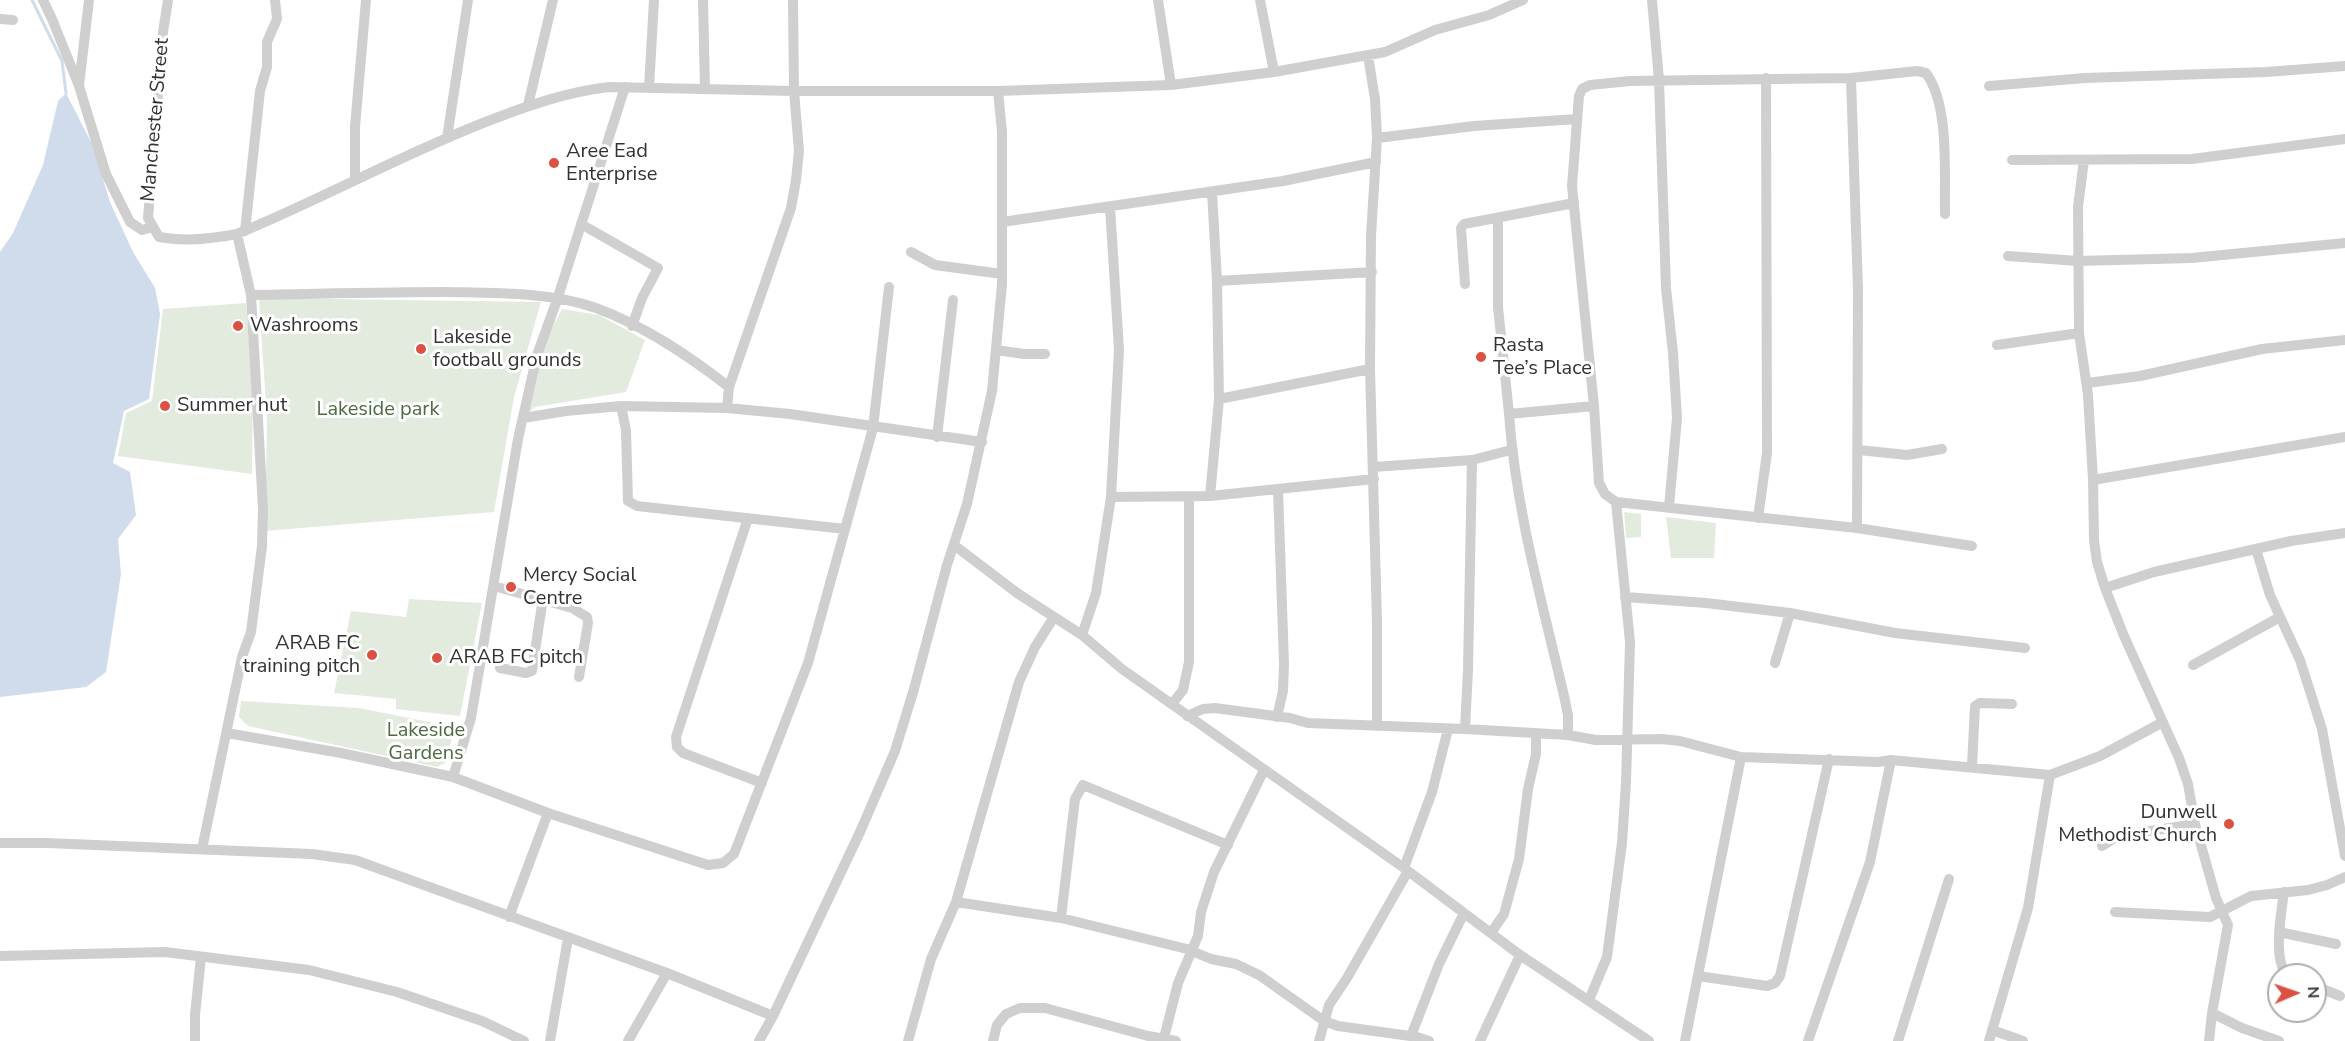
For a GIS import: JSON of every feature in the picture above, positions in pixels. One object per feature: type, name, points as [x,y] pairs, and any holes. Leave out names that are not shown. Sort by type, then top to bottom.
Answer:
[{"type":"street","points":[[43,0],[79,86],[106,174],[129,222],[142,230],[156,232],[173,239],[214,238],[241,232],[447,138],[528,105],[581,91],[609,87],[794,91],[998,91],[1171,84],[1274,72],[1385,52],[1435,30],[1489,15],[1523,0]]},
{"type":"street","points":[[79,86],[89,0]]},
{"type":"street","name":"Manchester Street","points":[[156,232],[148,218],[163,32],[168,0]]},
{"type":"street","points":[[202,849],[242,657],[250,632],[262,546],[263,509],[250,296],[241,232],[260,91],[267,67],[267,42],[277,19],[275,0]]},
{"type":"street","points":[[355,180],[355,127],[366,0]]},
{"type":"street","points":[[447,138],[468,0]]},
{"type":"street","points":[[528,105],[554,0]]},
{"type":"street","points":[[649,88],[654,0]]},
{"type":"street","points":[[703,0],[705,89]]},
{"type":"street","points":[[727,408],[729,387],[790,208],[796,180],[799,151],[794,91],[793,0]]},
{"type":"street","points":[[1158,0],[1171,84]]},
{"type":"street","points":[[1260,0],[1274,72]]},
{"type":"street","points":[[1652,0],[1659,80],[1666,288],[1677,418],[1669,507]]},
{"type":"street","points":[[0,19],[13,20]]},
{"type":"street","points":[[1368,56],[1375,99],[1377,138],[1371,236],[1370,369],[1374,467],[1377,726]]},
{"type":"street","points":[[1989,86],[2085,78],[2266,72],[2345,66]]},
{"type":"street","points":[[1945,214],[1942,120],[1937,94],[1926,73],[1917,71],[1851,78],[1629,81],[1590,85],[1582,89],[1579,96],[1572,186],[1594,406],[1599,483],[1605,494],[1616,502],[1857,528],[1972,546]]},
{"type":"street","points":[[1758,518],[1767,453],[1766,78]]},
{"type":"street","points":[[1851,78],[1858,290],[1857,528]]},
{"type":"street","points":[[453,777],[471,718],[512,470],[537,355],[557,300],[625,87]]},
{"type":"street","points":[[759,1041],[860,832],[895,752],[947,565],[967,504],[992,391],[1002,274],[1002,132],[998,91]]},
{"type":"street","points":[[1377,138],[1474,126],[1576,119]]},
{"type":"street","points":[[2012,160],[2192,159],[2345,139]]},
{"type":"street","points":[[2084,160],[2078,207],[2079,333],[2087,383],[2094,540],[2105,588],[2188,784],[2195,824],[2216,898],[2228,925],[2209,1041]]},
{"type":"street","points":[[1002,222],[1283,182],[1376,162]]},
{"type":"street","points":[[1210,496],[1219,399],[1217,281],[1212,192]]},
{"type":"street","points":[[1465,284],[1461,228],[1464,224],[1574,203]]},
{"type":"street","points":[[1082,635],[1096,593],[1111,497],[1119,350],[1110,207]]},
{"type":"street","points":[[1498,219],[1498,307],[1511,450],[1525,535],[1566,705],[1568,735]]},
{"type":"street","points":[[581,224],[658,268],[642,298],[632,326]]},
{"type":"street","points":[[2008,256],[2078,261],[2200,258],[2345,243]]},
{"type":"street","points":[[911,252],[935,265],[1002,274]]},
{"type":"street","points":[[1217,281],[1372,272]]},
{"type":"street","points":[[227,733],[341,753],[453,777],[548,813],[708,865],[723,863],[734,854],[808,663],[873,428],[889,287]]},
{"type":"street","points":[[250,296],[363,292],[514,293],[557,300],[596,308],[632,326],[687,355],[729,387]]},
{"type":"street","points":[[937,436],[953,300]]},
{"type":"street","points":[[1997,345],[2079,333]]},
{"type":"street","points":[[2087,383],[2140,376],[2262,350],[2345,340]]},
{"type":"street","points":[[996,350],[1045,354]]},
{"type":"street","points":[[1219,399],[1370,369]]},
{"type":"street","points":[[523,418],[621,406],[727,408],[790,414],[873,428],[982,442]]},
{"type":"street","points":[[621,406],[626,430],[628,501],[637,506],[845,530]]},
{"type":"street","points":[[1509,414],[1594,406]]},
{"type":"street","points":[[2093,480],[2345,437]]},
{"type":"street","points":[[1859,450],[1907,455],[1942,449]]},
{"type":"street","points":[[1374,467],[1472,459],[1511,450]]},
{"type":"street","points":[[1465,729],[1472,459]]},
{"type":"street","points":[[1111,497],[1210,496],[1374,479]]},
{"type":"street","points":[[1277,717],[1283,691],[1284,664],[1278,489]]},
{"type":"street","points":[[1172,704],[1183,690],[1190,662],[1189,497]]},
{"type":"street","points":[[1589,1000],[1607,957],[1622,843],[1630,642],[1616,502]]},
{"type":"street","points":[[748,518],[676,737],[677,747],[683,753],[762,783]]},
{"type":"street","points":[[2105,588],[2154,572],[2256,549],[2345,533]]},
{"type":"street","points":[[954,545],[1017,593],[1082,635],[1122,669],[1406,870],[1520,955],[1649,1041]]},
{"type":"street","points":[[2256,549],[2280,617],[2300,660],[2322,729],[2345,856]]},
{"type":"street","points":[[494,586],[543,598],[572,608],[586,616],[588,623],[579,677]]},
{"type":"street","points":[[1625,597],[1706,603],[1790,613],[1895,633],[2025,648]]},
{"type":"street","points":[[500,668],[526,673],[532,671],[543,598]]},
{"type":"street","points":[[1776,663],[1790,613]]},
{"type":"street","points":[[908,1041],[931,959],[956,902],[1019,682],[1035,647],[1054,617]]},
{"type":"street","points":[[2193,665],[2280,617]]},
{"type":"street","points":[[1972,766],[1976,706],[1980,703],[2012,704]]},
{"type":"street","points":[[1187,716],[1209,708],[1308,723],[1568,735],[1596,740],[1626,738],[1680,741],[1741,757],[1878,762],[1891,760],[2050,775],[2100,756],[2163,722]]},
{"type":"street","points":[[1319,1041],[1329,1005],[1347,978],[1406,870],[1432,792],[1448,729]]},
{"type":"street","points":[[1491,933],[1504,914],[1519,859],[1528,789],[1536,754],[1536,735]]},
{"type":"street","points":[[1685,1041],[1741,757]]},
{"type":"street","points":[[1698,976],[1767,986],[1775,983],[1780,976],[1829,759]]},
{"type":"street","points":[[1808,1041],[1870,862],[1891,760]]},
{"type":"street","points":[[1164,1038],[1178,984],[1198,936],[1202,912],[1214,872],[1264,770]]},
{"type":"street","points":[[2024,1041],[1990,1035],[2028,908],[2050,775]]},
{"type":"street","points":[[1062,918],[1075,799],[1083,785],[1228,845]]},
{"type":"street","points":[[509,916],[548,813]]},
{"type":"street","points":[[2102,846],[2118,836],[2195,824]]},
{"type":"street","points":[[0,843],[312,854],[355,860],[667,973],[773,1016]]},
{"type":"street","points":[[2115,912],[2210,916],[2251,896],[2327,885],[2345,876]]},
{"type":"street","points":[[1898,1041],[1949,879]]},
{"type":"street","points":[[2282,963],[2279,932],[2284,892]]},
{"type":"street","points":[[956,902],[1106,927],[1211,959],[1236,964],[1259,975],[1324,1021],[1338,1026],[1411,1036],[1429,1041]]},
{"type":"street","points":[[1411,1036],[1439,964],[1464,913]]},
{"type":"street","points":[[2279,932],[2336,944]]},
{"type":"street","points":[[550,1041],[568,938]]},
{"type":"street","points":[[0,956],[165,952],[309,970],[396,992],[482,1021],[524,1041]]},
{"type":"street","points":[[1480,1041],[1520,955]]},
{"type":"street","points":[[195,1041],[195,1015],[201,957]]},
{"type":"street","points":[[628,1041],[667,973]]},
{"type":"street","points":[[2327,991],[2340,996]]},
{"type":"street","points":[[993,1041],[997,1025],[1006,1014],[1020,1008],[1045,1008],[1148,1036],[1176,1041]]},
{"type":"street","points":[[2212,1013],[2242,1028],[2279,1041]]},
{"type":"green space","name":"Lakeside park","points":[[259,298],[541,302],[514,397],[494,512],[265,531],[267,420]]},
{"type":"green space","points":[[246,303],[253,395],[252,474],[118,456],[126,413],[152,401],[163,309]]},
{"type":"green space","points":[[562,309],[599,315],[645,340],[626,392],[535,407],[523,418],[537,355]]},
{"type":"green space","points":[[1624,512],[1641,514],[1641,537],[1626,538]]},
{"type":"green space","points":[[1666,517],[1716,523],[1714,558],[1671,558]]},
{"type":"green space","name":"ARAB FC pitch","points":[[409,599],[482,603],[460,716],[396,709],[396,699],[334,693],[351,611],[406,617]]},
{"type":"green space","name":"Lakeside Gardens","points":[[241,701],[359,708],[454,727],[447,762],[437,767],[248,726],[239,717]]},
{"type":"water","points":[[66,93],[92,144],[110,202],[133,252],[155,288],[160,314],[149,399],[124,411],[113,463],[130,472],[136,515],[118,539],[121,574],[106,672],[86,687],[0,697],[0,252],[13,233],[43,165],[58,101]]},
{"type":"waterway","points":[[32,0],[62,61],[66,93]]},
{"type":"place","name":"Aree Ead Enterprise","points":[[554,163]]},
{"type":"place","name":"Washrooms","points":[[238,326]]},
{"type":"place","name":"Lakeside football grounds","points":[[421,349]]},
{"type":"place","name":"Rasta Tee’s Place","points":[[1481,357]]},
{"type":"place","name":"Summer hut","points":[[165,406]]},
{"type":"place","name":"Mercy Social Centre","points":[[511,587]]},
{"type":"place","name":"ARAB FC training pitch","points":[[372,655]]},
{"type":"place","name":"ARAB FC pitch","points":[[437,658]]},
{"type":"place","name":"Dunwell Methodist Church","points":[[2229,824]]}]
